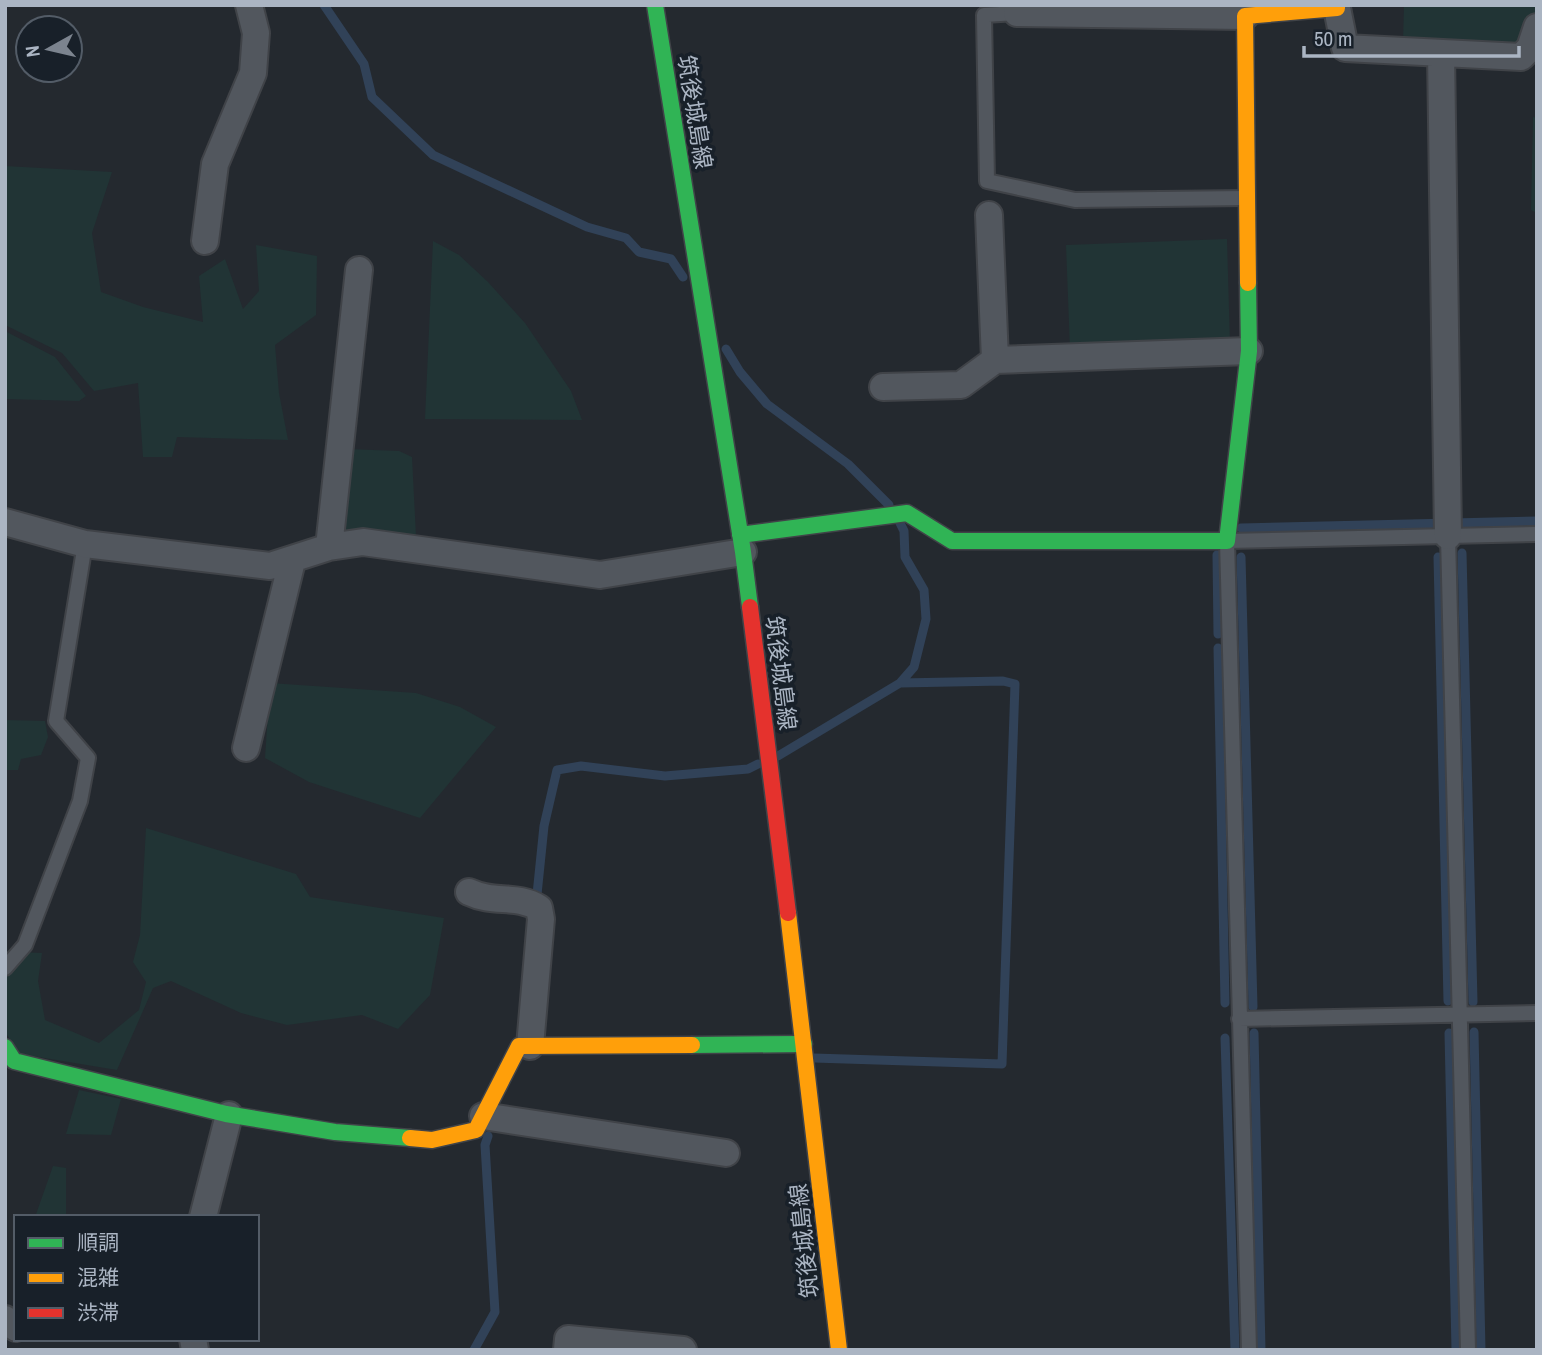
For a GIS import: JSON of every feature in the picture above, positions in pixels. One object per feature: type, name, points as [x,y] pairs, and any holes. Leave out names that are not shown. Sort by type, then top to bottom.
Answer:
[{"type":"street","points":[[205,242],[215,164],[242,106],[253,73],[256,33],[249,5]]},
{"type":"street","name":"筑後城島線","points":[[655,5],[741,544],[804,1044],[839,1350]]},
{"type":"street","points":[[1017,13],[1245,16],[1338,7],[1345,48],[1521,57],[1530,47],[1537,27]]},
{"type":"street","points":[[5,522],[85,544],[270,566],[329,547],[363,542],[600,575],[741,544],[907,513],[952,541],[1227,541],[1249,351],[1245,16]]},
{"type":"street","points":[[1441,53],[1448,536]]},
{"type":"street","points":[[989,215],[995,360]]},
{"type":"street","points":[[329,547],[359,270]]},
{"type":"street","points":[[883,387],[961,386],[995,360],[1249,351]]},
{"type":"street","points":[[246,748],[292,561]]},
{"type":"street","points":[[469,892],[483,899],[527,900],[539,908],[541,919],[530,1046]]},
{"type":"street","points":[[8,1061],[229,1115],[335,1132],[432,1140],[476,1130],[519,1046],[804,1044]]},
{"type":"street","points":[[204,1215],[229,1115]]},
{"type":"street","points":[[483,1116],[726,1153]]},
{"type":"street","points":[[567,1350],[568,1339],[683,1350]]},
{"type":"lane","points":[[1017,13],[984,15],[987,181],[1075,200],[1247,198]]},
{"type":"lane","points":[[1249,1350],[1227,541],[1537,534]]},
{"type":"lane","points":[[1448,536],[1468,1350]]},
{"type":"lane","points":[[5,968],[25,945],[80,801],[88,758],[56,721],[85,544]]},
{"type":"lane","points":[[1239,1019],[1537,1013]]},
{"type":"shaded area","points":[[1404,5],[1537,5],[1537,9],[1520,50],[1403,42]]},
{"type":"shaded area","points":[[1533,117],[1537,118],[1537,213],[1531,210]]},
{"type":"shaded area","points":[[5,166],[112,172],[92,233],[101,292],[143,307],[203,322],[199,276],[225,259],[243,309],[259,291],[256,245],[317,256],[316,315],[275,345],[279,393],[288,440],[177,437],[172,457],[143,457],[138,383],[94,391],[62,353],[5,325]]},
{"type":"shaded area","points":[[1227,239],[1230,344],[1070,349],[1066,245]]},
{"type":"shaded area","points":[[433,241],[459,255],[525,323],[571,391],[582,420],[425,419]]},
{"type":"shaded area","points":[[5,331],[55,357],[86,396],[79,401],[5,399]]},
{"type":"shaded area","points":[[348,449],[399,451],[412,457],[416,536],[339,535]]},
{"type":"shaded area","points":[[270,683],[416,693],[460,707],[496,727],[420,818],[309,782],[265,758]]},
{"type":"shaded area","points":[[5,720],[45,721],[48,737],[41,755],[21,759],[18,770],[5,770]]},
{"type":"shaded area","points":[[146,828],[296,874],[310,897],[444,918],[430,995],[398,1029],[362,1015],[287,1025],[241,1013],[171,981],[153,988],[117,1070],[20,1054],[5,1032],[5,976],[16,952],[42,953],[38,981],[45,1020],[99,1043],[139,1010],[146,982],[133,962],[140,935]]},
{"type":"shaded area","points":[[79,1090],[121,1099],[111,1135],[66,1134]]},
{"type":"shaded area","points":[[53,1166],[66,1168],[66,1215],[36,1215]]},
{"type":"waterway","points":[[324,5],[364,64],[372,97],[433,155],[587,227],[626,238],[639,252],[671,259],[683,277]]},
{"type":"waterway","points":[[726,349],[740,372],[767,404],[848,464],[889,505]]},
{"type":"waterway","points":[[1241,528],[1537,521]]},
{"type":"waterway","points":[[778,756],[900,683],[914,667],[926,619],[924,590],[905,557],[904,531],[900,523]]},
{"type":"waterway","points":[[1462,553],[1473,1002]]},
{"type":"waterway","points":[[1217,555],[1218,634]]},
{"type":"waterway","points":[[1241,557],[1253,1007]]},
{"type":"waterway","points":[[1438,557],[1448,1001]]},
{"type":"waterway","points":[[1218,648],[1225,1003]]},
{"type":"waterway","points":[[814,1058],[1002,1064],[1015,684],[1003,681],[900,683]]},
{"type":"waterway","points":[[536,904],[544,826],[557,770],[581,766],[665,776],[748,769],[758,764]]},
{"type":"waterway","points":[[1474,1032],[1481,1350]]},
{"type":"waterway","points":[[1254,1033],[1261,1350]]},
{"type":"waterway","points":[[1449,1033],[1456,1350]]},
{"type":"waterway","points":[[1225,1038],[1235,1350]]},
{"type":"waterway","points":[[474,1350],[495,1312],[485,1145],[488,1136]]},
{"type":"traffic: fast","points":[[655,5],[750,607]]},
{"type":"traffic: fast","points":[[740,535],[907,513],[952,541],[1227,541],[1249,351],[1248,283]]},
{"type":"traffic: fast","points":[[692,1045],[804,1044]]},
{"type":"traffic: fast","points":[[5,1047],[14,1061],[226,1114],[335,1132],[410,1138]]},
{"type":"traffic: slow","points":[[1248,283],[1245,16],[1337,8],[1337,5]]},
{"type":"traffic: slow","points":[[788,913],[839,1350]]},
{"type":"traffic: slow","points":[[410,1138],[432,1140],[476,1130],[519,1046],[692,1045]]},
{"type":"traffic: jam","points":[[750,607],[788,913]]}]
